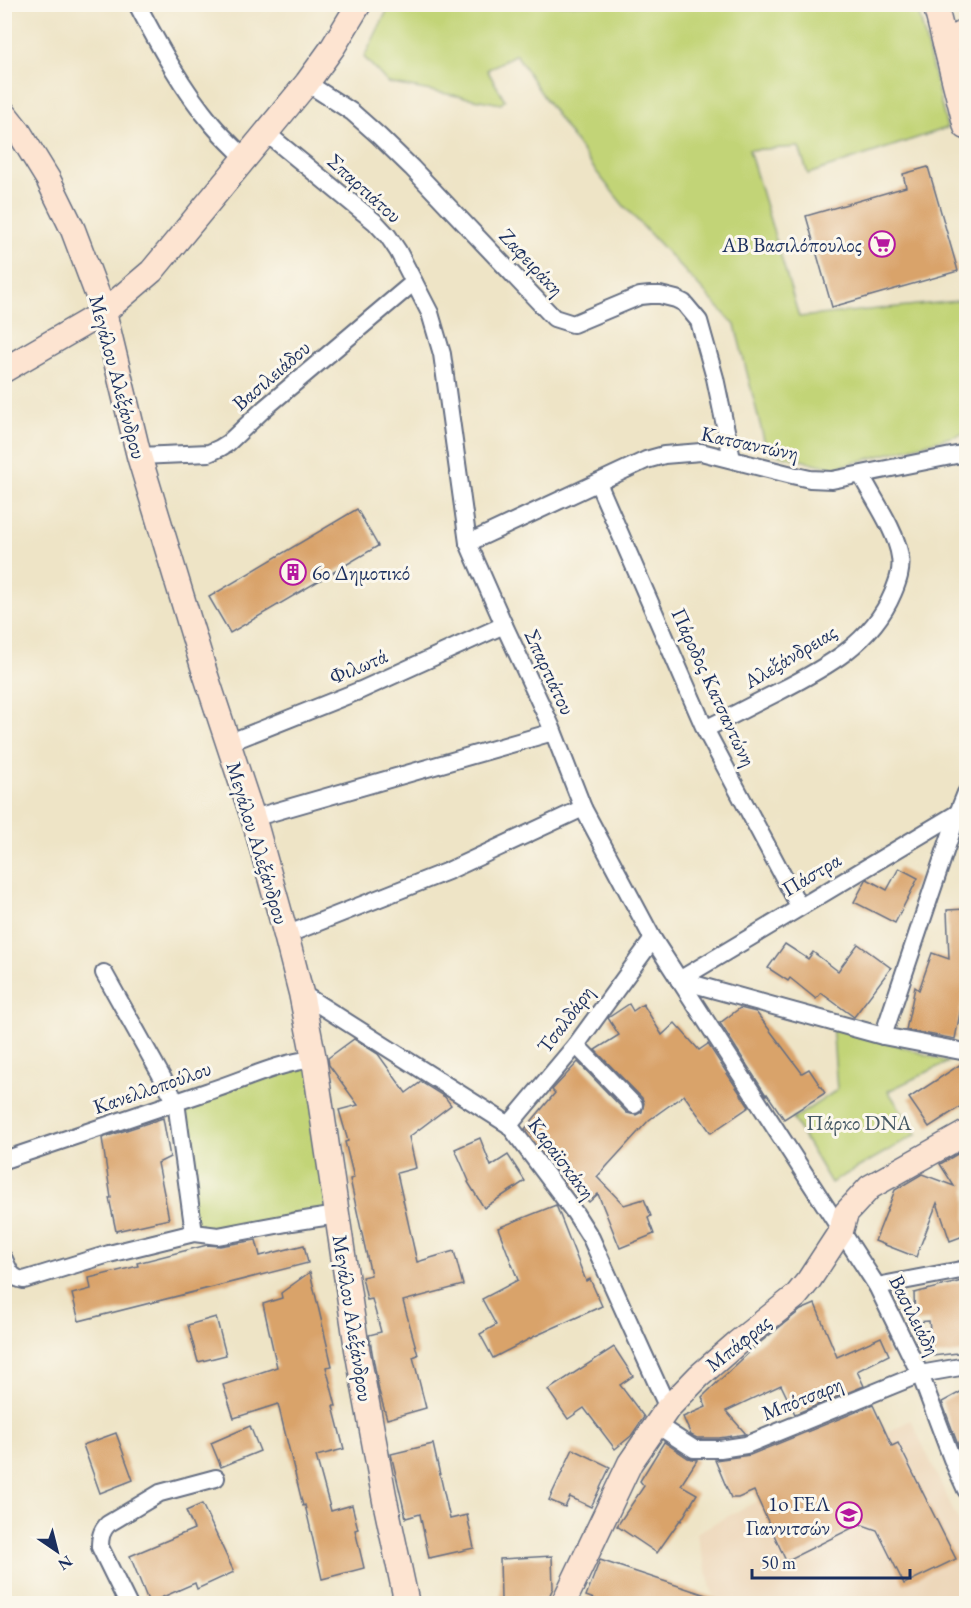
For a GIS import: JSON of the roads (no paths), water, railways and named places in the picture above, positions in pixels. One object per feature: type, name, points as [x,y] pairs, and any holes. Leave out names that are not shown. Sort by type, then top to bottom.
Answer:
[{"type":"main road","points":[[4,370],[104,312],[152,271],[307,83],[333,47],[359,4]]},
{"type":"main road","points":[[936,4],[966,127]]},
{"type":"main road","points":[[945,42],[966,31]]},
{"type":"main road","name":"Μεγάλου Αλεξάνδρου","points":[[4,113],[19,132],[48,179],[73,230],[104,312],[139,456],[253,818],[286,935],[301,993],[314,1059],[364,1392],[407,1604]]},
{"type":"main road","name":"Μπάφρας","points":[[562,1604],[630,1463],[663,1416],[699,1376],[796,1296],[841,1231],[846,1213],[870,1187],[966,1133]]},
{"type":"street","points":[[137,4],[173,69],[201,110],[245,158]]},
{"type":"street","name":"Ζαφειράκη","points":[[307,83],[352,112],[380,136],[554,318],[573,324],[640,296],[650,295],[676,299],[684,303],[699,321],[715,378],[732,459]]},
{"type":"street","name":"Σπαρτιάτου","points":[[265,132],[375,222],[388,236],[414,282],[430,313],[442,354],[468,543],[553,732],[583,808],[653,939],[841,1231]]},
{"type":"street","name":"Βασιλειάδου","points":[[139,456],[209,453],[220,448],[414,282]]},
{"type":"street","name":"Κατσαντώνη","points":[[468,543],[646,460],[664,455],[701,452],[810,479],[832,480],[966,453]]},
{"type":"street","name":"Αλεξάνδρειας","points":[[705,729],[829,663],[847,651],[883,615],[899,578],[900,558],[895,538],[861,475]]},
{"type":"street","name":"Πάροδος Κατσαντώνη","points":[[598,483],[705,729],[799,906]]},
{"type":"street","name":"Φιλωτά","points":[[228,743],[361,690],[504,626]]},
{"type":"street","points":[[253,818],[553,732]]},
{"type":"street","points":[[883,1036],[966,793]]},
{"type":"street","points":[[286,935],[448,871],[583,808]]},
{"type":"street","name":"Πάστρα","points":[[679,980],[962,810]]},
{"type":"street","name":"Τσαλδάρη","points":[[509,1125],[576,1044],[653,939]]},
{"type":"street","points":[[104,973],[176,1102],[194,1233]]},
{"type":"street","points":[[679,980],[883,1036],[966,1052]]},
{"type":"street","name":"Καραϊσκάκη","points":[[301,993],[509,1125],[591,1238],[663,1416]]},
{"type":"street","points":[[576,1044],[634,1105]]},
{"type":"street","name":"Κανελλοπούλου","points":[[4,1160],[282,1065],[314,1059]]},
{"type":"street","points":[[4,1259],[10,1274],[16,1279],[24,1280],[109,1254],[194,1233],[218,1236],[337,1215]]},
{"type":"street","name":"Βασιλειάδη","points":[[841,1231],[877,1287],[920,1374],[959,1457],[966,1490]]},
{"type":"street","points":[[877,1287],[966,1269]]},
{"type":"street","name":"Μπότσαρη","points":[[663,1416],[694,1449],[720,1449],[746,1445],[920,1374],[966,1366]]},
{"type":"street","points":[[128,1604],[100,1547],[103,1530],[108,1524],[160,1493],[216,1478]]},
{"type":"place","name":"ΑΒ Βασιλόπουλος","points":[[882,244]]},
{"type":"place","name":"6ο Δημοτικό","points":[[293,572]]},
{"type":"place","name":"1o ΓΕΛ Γιαννιτσών","points":[[849,1515]]},
{"type":"park label","name":"Πάρκο DNA","points":[[859,1122]]}]
